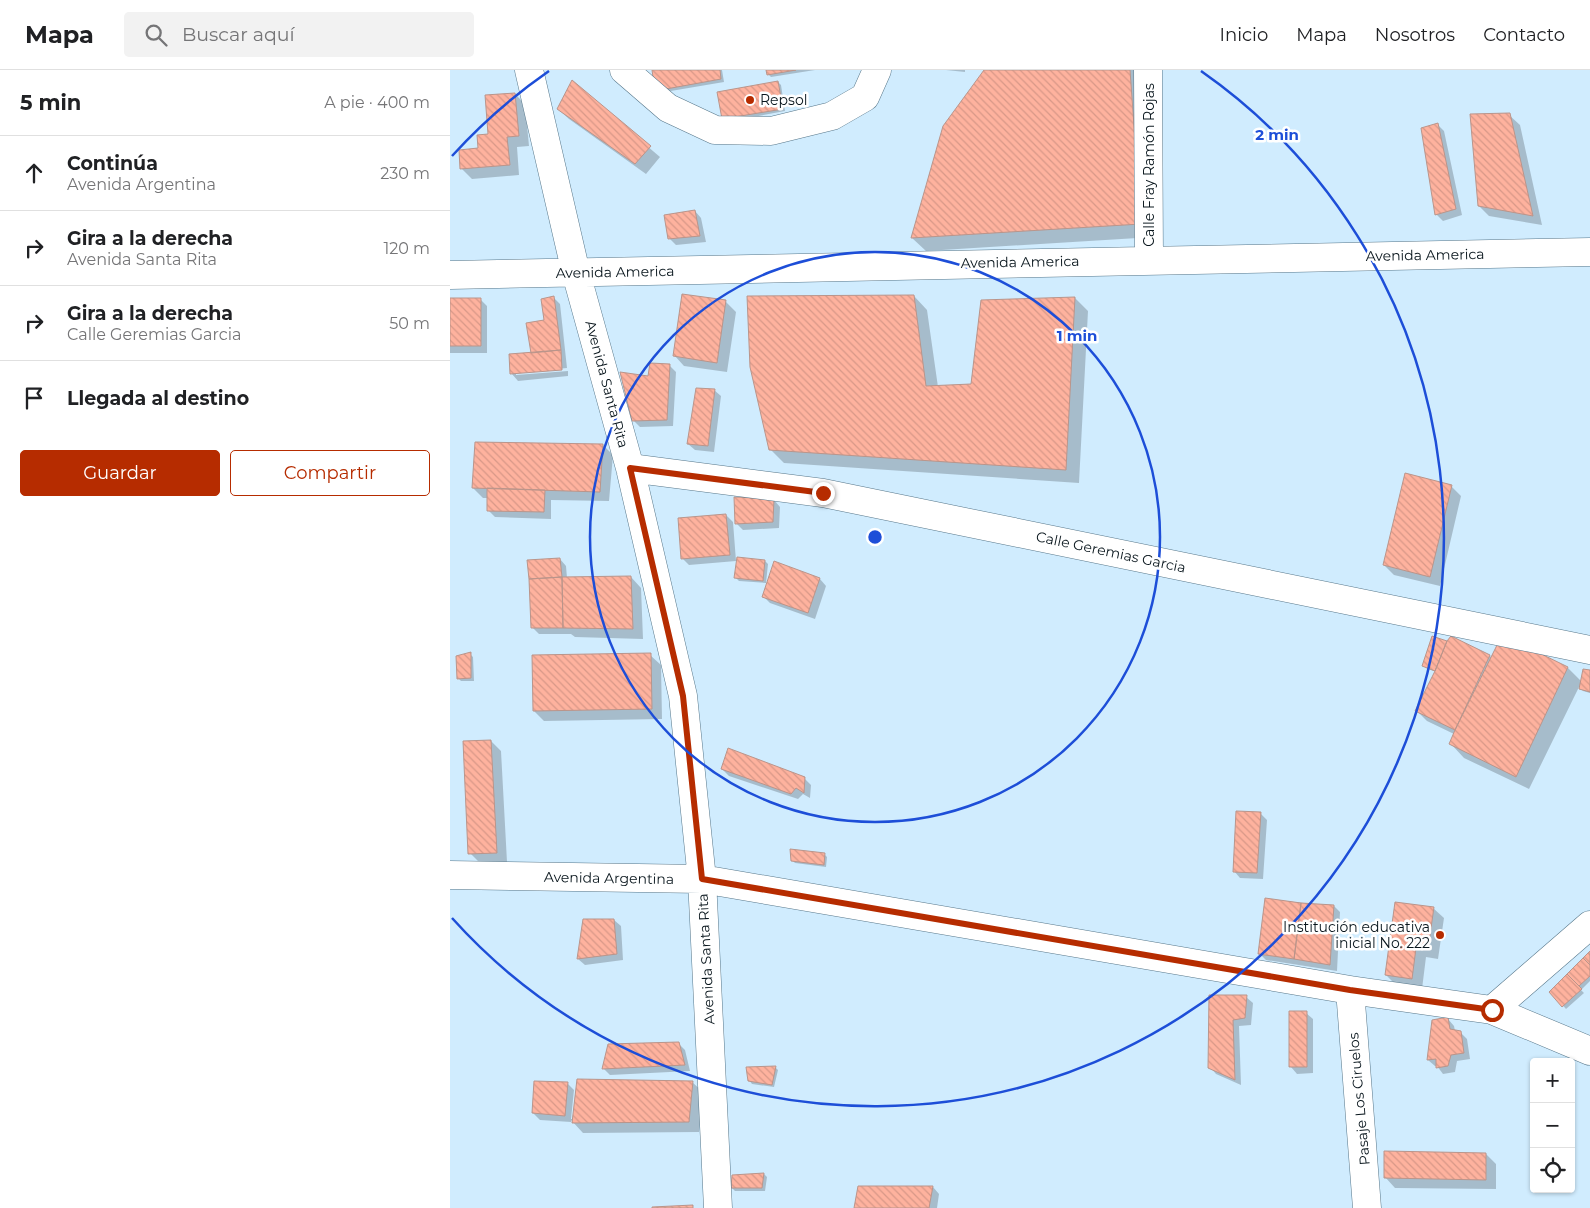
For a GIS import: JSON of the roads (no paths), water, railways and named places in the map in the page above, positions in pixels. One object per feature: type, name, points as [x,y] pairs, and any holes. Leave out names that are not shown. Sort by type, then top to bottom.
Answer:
[{"type":"street","name":"Avenida Santa Rita","points":[[529,70],[576,273],[630,468],[683,696],[702,879],[718,1208]]},
{"type":"street","points":[[624,70],[668,108],[715,130],[770,131],[832,116],[865,97],[877,70]]},
{"type":"street","name":"Calle Fray Ramón Rojas","points":[[1148,70],[1149,259]]},
{"type":"street","name":"Avenida America","points":[[450,275],[1149,259],[1590,252]]},
{"type":"street","name":"Calle Geremias Garcia","points":[[630,468],[823,493],[1590,650]]},
{"type":"street","name":"Avenida Argentina","points":[[450,876],[702,879],[1350,990],[1492,1010],[1590,1051]]},
{"type":"street","points":[[1492,1010],[1590,925]]},
{"type":"street","name":"Pasaje Los Ciruelos","points":[[1350,990],[1367,1208]]},
{"type":"place","name":"Repsol","points":[[750,100]]},
{"type":"place","name":"Institución educativa inicial No. 222","points":[[1440,935]]}]
